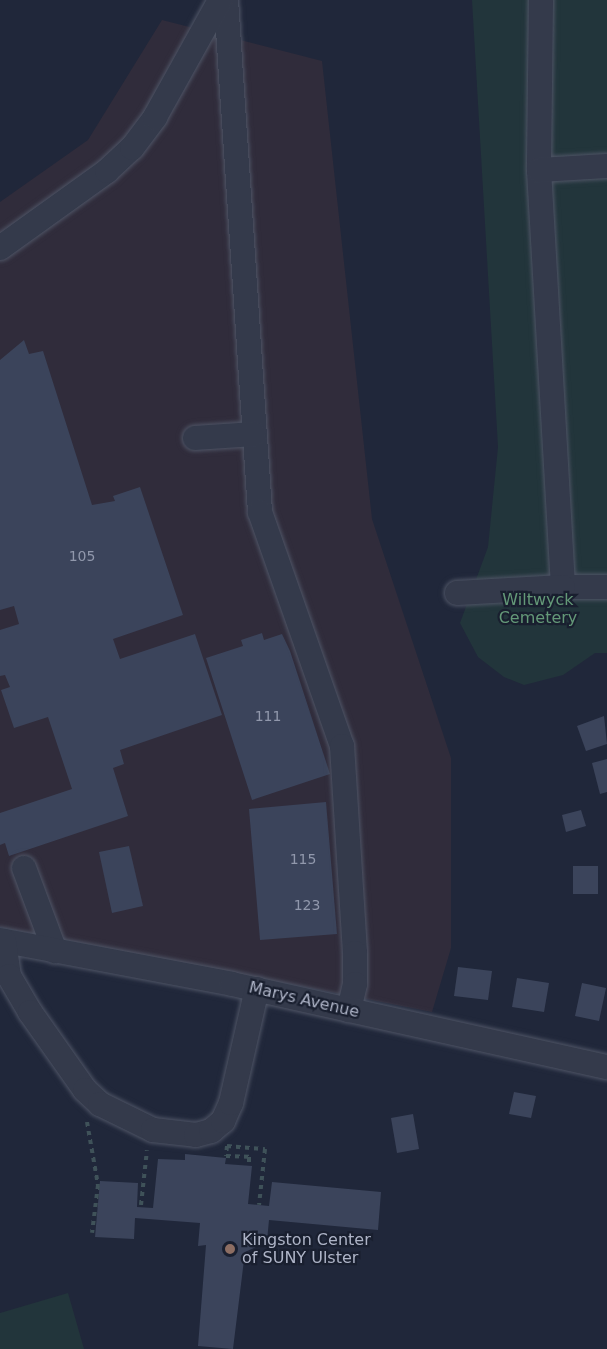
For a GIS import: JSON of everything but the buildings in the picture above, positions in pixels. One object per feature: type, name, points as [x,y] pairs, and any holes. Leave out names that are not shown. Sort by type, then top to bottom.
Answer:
[{"type":"street","points":[[0,248],[98,178],[132,148],[155,117],[220,0]]},
{"type":"street","points":[[226,0],[260,512],[342,746],[355,953],[355,984],[349,1010]]},
{"type":"street","points":[[541,0],[539,170],[563,587]]},
{"type":"street","points":[[539,170],[607,166]]},
{"type":"street","points":[[195,438],[254,434]]},
{"type":"street","points":[[458,593],[563,587],[607,588]]},
{"type":"street","points":[[24,868],[55,951]]},
{"type":"street","points":[[2,940],[9,976],[30,1012],[85,1090],[100,1104],[153,1130],[196,1135],[212,1131],[223,1120],[231,1103],[257,989]]},
{"type":"street","name":"Marys Avenue","points":[[2,940],[257,989],[607,1067]]},
{"type":"path","points":[[87,1116],[98,1185],[92,1233]]},
{"type":"path","points":[[141,1205],[148,1143]]},
{"type":"path","points":[[249,1167],[249,1158],[226,1156],[227,1146],[265,1149],[259,1205]]},
{"type":"shaded area","points":[[162,20],[322,61],[372,519],[451,758],[451,948],[432,1012],[0,927],[0,202],[88,140]]},
{"type":"green space","name":"Wiltwyck Cemetery","points":[[472,0],[607,0],[607,653],[595,653],[563,675],[524,685],[504,677],[478,657],[460,623],[488,547],[498,447]]},
{"type":"green space","points":[[68,1293],[84,1349],[0,1349],[0,1313]]},
{"type":"place","name":"Kingston Center of SUNY Ulster","points":[[230,1249]]}]
